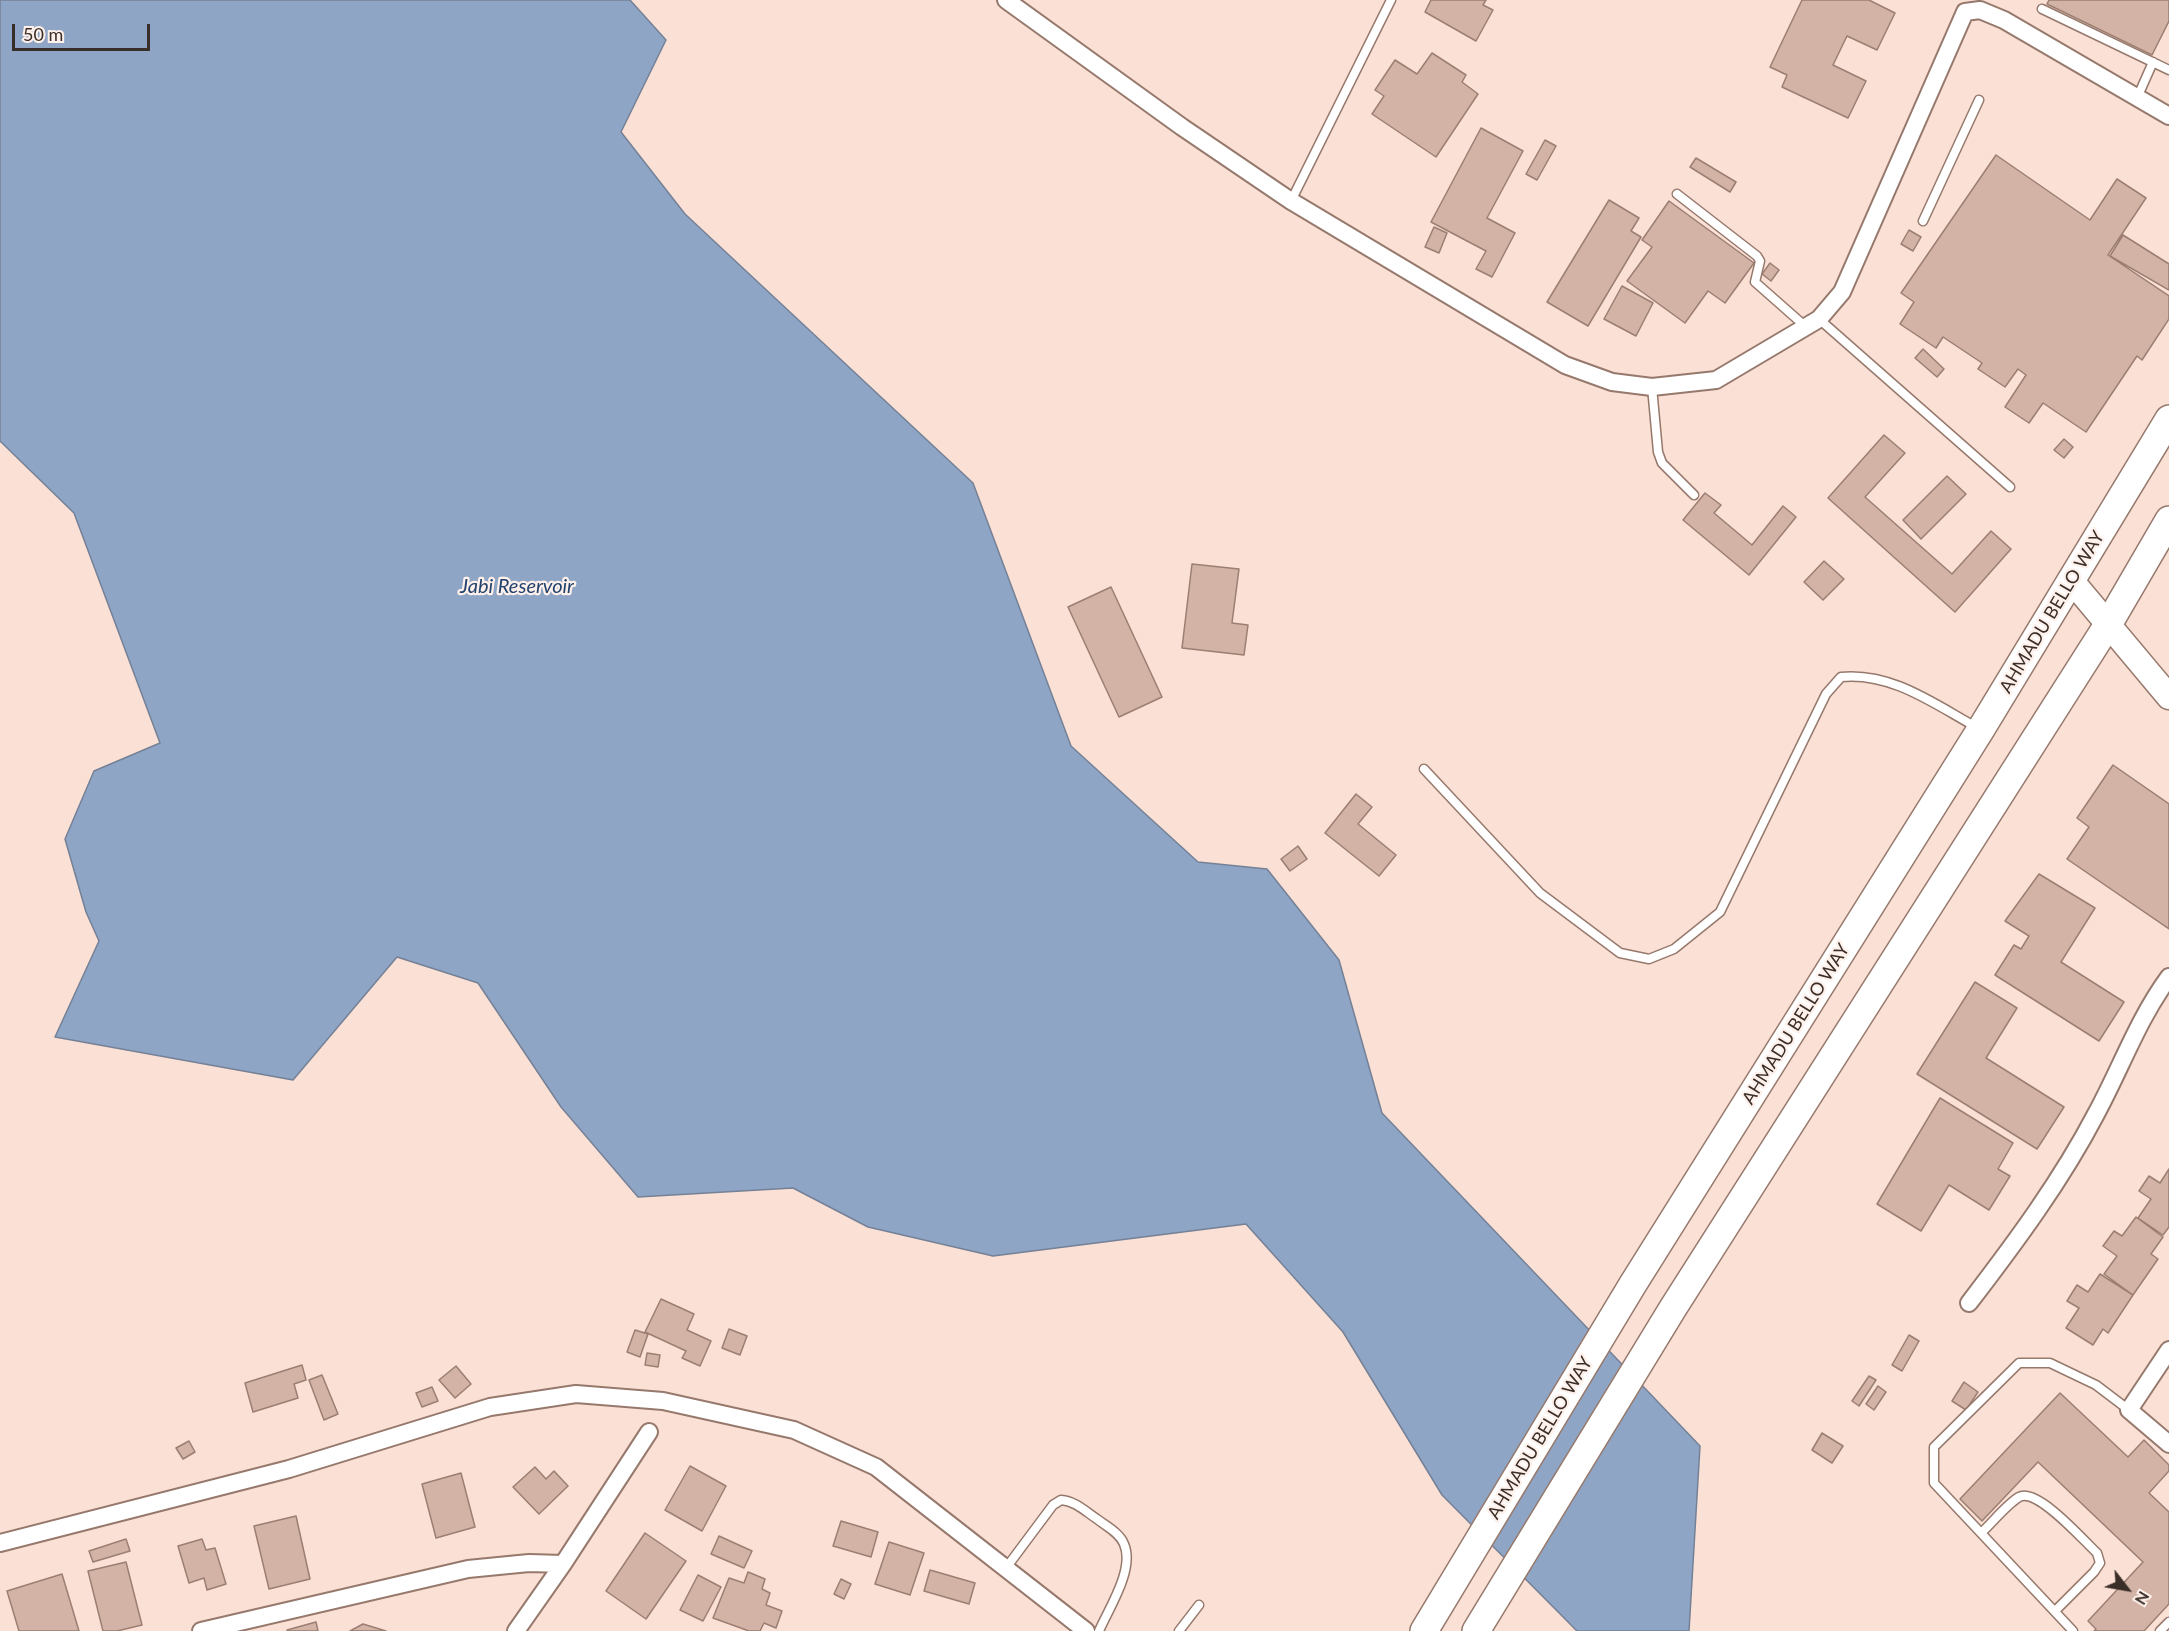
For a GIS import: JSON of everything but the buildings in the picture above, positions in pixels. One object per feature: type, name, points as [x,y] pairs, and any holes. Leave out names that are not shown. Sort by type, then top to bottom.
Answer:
[{"type":"main road","name":"AHMADU BELLO WAY","points":[[1424,1631],[1633,1284],[1981,729],[2169,418]]},
{"type":"main road","points":[[1476,1631],[1673,1308],[2109,623],[2169,520]]},
{"type":"street","points":[[1006,0],[1182,127],[1292,201],[1565,365],[1612,382],[1652,387],[1716,380],[1813,323],[1842,292],[1937,81],[1965,6],[2004,20],[2169,116]]},
{"type":"street","points":[[2071,580],[2169,697]]},
{"type":"street","points":[[1969,1303],[2016,1242],[2096,1115],[2134,1034],[2169,977]]},
{"type":"street","points":[[2169,1350],[2129,1410],[2169,1444]]},
{"type":"street","points":[[0,1543],[289,1469],[490,1407],[576,1394],[663,1401],[795,1430],[876,1467],[1086,1631]]},
{"type":"street","points":[[516,1631],[563,1564],[649,1431]]},
{"type":"street","points":[[201,1631],[468,1569],[529,1563],[563,1564]]},
{"type":"lane","points":[[1292,201],[1391,0]]},
{"type":"lane","points":[[2042,9],[2169,70]]},
{"type":"lane","points":[[2137,98],[2154,63]]},
{"type":"lane","points":[[1923,221],[1979,100]]},
{"type":"lane","points":[[1677,194],[1757,256],[1760,261],[1755,282],[1813,323],[2010,487]]},
{"type":"lane","points":[[1652,387],[1658,452],[1662,463],[1694,495]]},
{"type":"lane","points":[[1424,769],[1540,893],[1620,953],[1649,959],[1674,949],[1720,912],[1826,694],[1841,677],[1863,675],[1882,678],[1981,729]]},
{"type":"lane","points":[[2073,1631],[1934,1484],[1934,1447],[2019,1363],[2050,1363],[2096,1384],[2129,1410]]},
{"type":"lane","points":[[1981,1533],[2020,1496],[2031,1495],[2042,1501],[2097,1553],[2100,1563],[2094,1572],[2055,1611]]},
{"type":"lane","points":[[1006,1568],[1053,1505],[1061,1500],[1070,1501],[1112,1530],[1124,1542],[1127,1554],[1125,1572],[1099,1631]]},
{"type":"lane","points":[[1179,1631],[1198,1605]]},
{"type":"lane","points":[[2160,1631],[2169,1622]]},
{"type":"water","name":"Jabi Reservoir","points":[[0,0],[630,0],[666,40],[621,132],[685,214],[973,483],[1071,746],[1198,862],[1267,869],[1339,960],[1382,1113],[1700,1446],[1689,1631],[1577,1631],[1442,1495],[1343,1332],[1246,1224],[993,1256],[868,1227],[793,1188],[638,1197],[561,1107],[478,983],[397,957],[293,1080],[55,1037],[99,941],[86,912],[65,839],[94,771],[160,743],[74,513],[0,441]]}]
